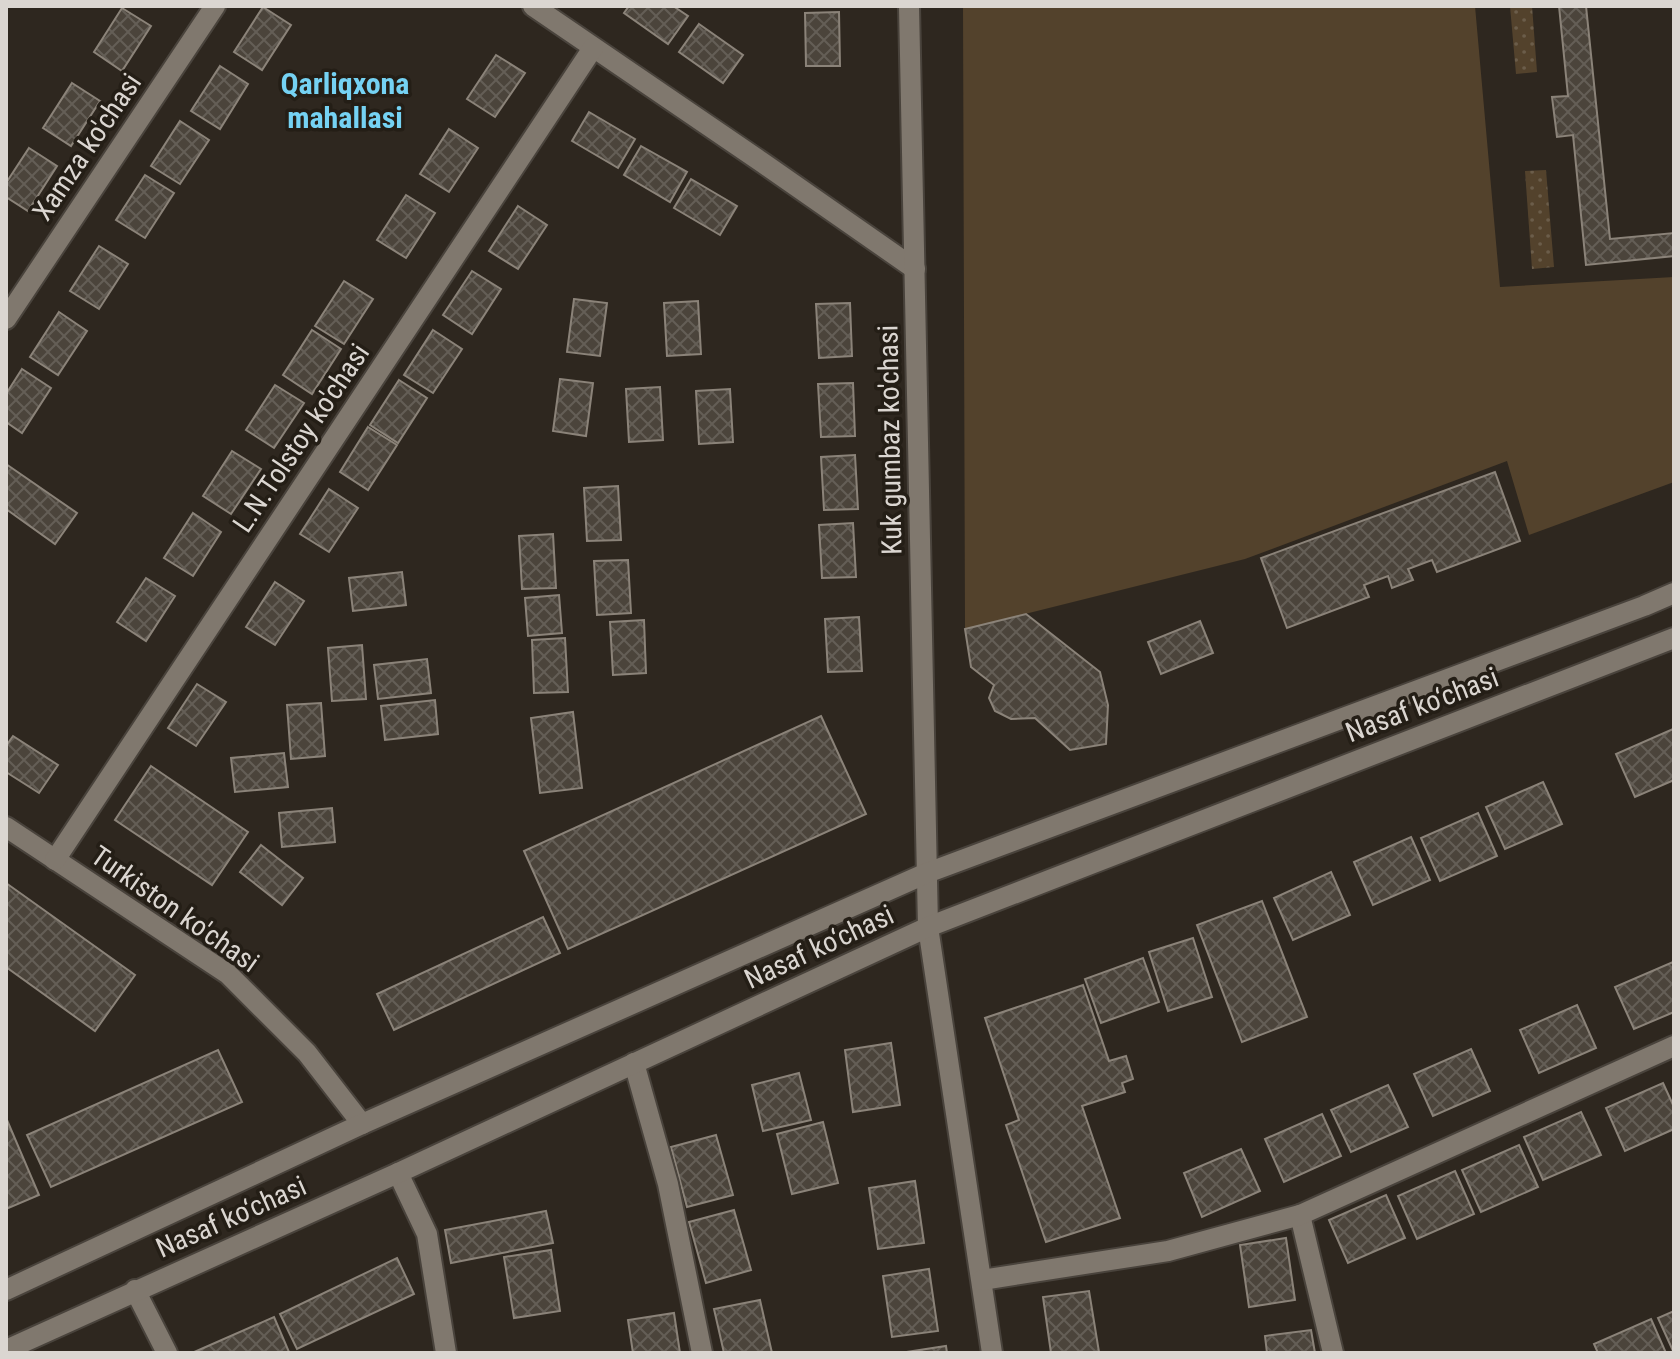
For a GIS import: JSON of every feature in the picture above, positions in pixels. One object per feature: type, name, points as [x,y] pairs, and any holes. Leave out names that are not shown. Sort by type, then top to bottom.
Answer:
[{"type":"street","name":"Xamza ko'chasi","points":[[6,319],[215,6]]},
{"type":"street","points":[[533,6],[915,269]]},
{"type":"street","name":"Kuk gumbaz ko'chasi","points":[[909,6],[928,927],[992,1353]]},
{"type":"street","name":"L.N.Tolstoy ko'chasi","points":[[55,860],[593,48]]},
{"type":"street","name":"Nasaf ko‘chasi","points":[[6,1290],[362,1124],[927,873],[1674,593]]},
{"type":"street","name":"Nasaf ko‘chasi","points":[[6,1350],[398,1173],[928,927],[1674,638]]},
{"type":"street","name":"Turkiston ko'chasi","points":[[6,827],[228,974],[307,1053],[362,1124]]},
{"type":"street","points":[[982,1280],[1168,1251],[1300,1215],[1674,1046]]},
{"type":"street","points":[[634,1063],[668,1184],[702,1353]]},
{"type":"street","points":[[398,1173],[427,1234],[446,1353]]},
{"type":"street","points":[[1300,1215],[1333,1353]]},
{"type":"street","points":[[135,1290],[167,1353]]},
{"type":"shaded area","points":[[963,6],[1475,6],[1500,287],[1674,277],[1674,482],[1529,535],[1507,461],[1245,559],[965,629]]},
{"type":"shaded area","points":[[1510,6],[1532,6],[1537,72],[1516,74]]},
{"type":"shaded area","points":[[1546,170],[1554,267],[1532,269],[1525,171]]},
{"type":"building","points":[[629,6],[673,6],[688,16],[668,44],[624,13]]},
{"type":"building","points":[[1559,6],[1586,6],[1610,239],[1674,233],[1674,256],[1586,265],[1573,135],[1557,137],[1552,97],[1568,96]]},
{"type":"building","points":[[263,7],[291,25],[262,70],[234,52]]},
{"type":"building","points":[[122,8],[151,26],[122,71],[94,52]]},
{"type":"building","points":[[839,12],[840,66],[806,66],[805,13]]},
{"type":"building","points":[[699,24],[743,55],[723,83],[679,52]]},
{"type":"building","points":[[496,55],[525,73],[495,117],[467,99]]},
{"type":"building","points":[[220,66],[248,84],[220,129],[191,111]]},
{"type":"building","points":[[72,83],[100,101],[71,146],[43,128]]},
{"type":"building","points":[[589,112],[635,139],[618,168],[572,141]]},
{"type":"building","points":[[180,121],[209,140],[180,184],[151,166]]},
{"type":"building","points":[[449,129],[478,148],[449,192],[420,174]]},
{"type":"building","points":[[641,146],[687,172],[670,202],[624,175]]},
{"type":"building","points":[[29,148],[57,166],[28,211],[6,197],[6,183]]},
{"type":"building","points":[[145,175],[174,193],[145,238],[116,220]]},
{"type":"building","points":[[691,179],[737,206],[720,235],[674,208]]},
{"type":"building","points":[[406,195],[435,213],[406,258],[377,240]]},
{"type":"building","points":[[518,206],[547,225],[518,269],[489,251]]},
{"type":"building","points":[[99,246],[128,264],[99,309],[70,291]]},
{"type":"building","points":[[472,271],[501,289],[472,334],[443,315]]},
{"type":"building","points":[[344,281],[373,299],[344,344],[315,326]]},
{"type":"building","points":[[574,299],[607,303],[600,356],[567,352]]},
{"type":"building","points":[[698,301],[701,354],[667,356],[664,303]]},
{"type":"building","points":[[850,303],[852,356],[819,358],[816,304]]},
{"type":"building","points":[[59,312],[87,331],[58,375],[30,357]]},
{"type":"building","points":[[312,330],[341,349],[312,394],[283,375]]},
{"type":"building","points":[[433,330],[462,349],[433,393],[404,375]]},
{"type":"building","points":[[22,369],[51,388],[22,433],[6,422],[6,394]]},
{"type":"building","points":[[560,379],[593,383],[586,436],[553,431]]},
{"type":"building","points":[[399,380],[427,398],[398,443],[370,425]]},
{"type":"building","points":[[853,383],[855,436],[821,437],[818,384]]},
{"type":"building","points":[[275,385],[304,403],[274,448],[246,430]]},
{"type":"building","points":[[660,387],[663,440],[629,442],[626,389]]},
{"type":"building","points":[[730,389],[733,442],[699,444],[696,391]]},
{"type":"building","points":[[368,427],[397,445],[368,490],[340,472]]},
{"type":"building","points":[[232,451],[261,469],[231,514],[203,496]]},
{"type":"building","points":[[855,455],[858,509],[824,510],[821,457]]},
{"type":"building","points":[[6,464],[77,513],[55,544],[6,509]]},
{"type":"building","points":[[1495,472],[1520,541],[1437,572],[1432,560],[1408,569],[1413,580],[1392,588],[1388,576],[1364,585],[1369,597],[1287,628],[1261,558]]},
{"type":"building","points":[[618,486],[621,540],[587,541],[584,488]]},
{"type":"building","points":[[329,489],[358,508],[329,552],[300,534]]},
{"type":"building","points":[[193,513],[221,532],[193,576],[164,558]]},
{"type":"building","points":[[853,523],[856,577],[822,578],[819,525]]},
{"type":"building","points":[[553,534],[556,588],[522,589],[519,536]]},
{"type":"building","points":[[628,560],[631,613],[597,615],[594,561]]},
{"type":"building","points":[[402,572],[406,605],[353,611],[349,578]]},
{"type":"building","points":[[146,578],[175,596],[146,641],[117,622]]},
{"type":"building","points":[[275,582],[304,601],[275,645],[246,627]]},
{"type":"building","points":[[559,595],[562,633],[528,636],[525,598]]},
{"type":"building","points":[[1026,614],[1100,672],[1108,705],[1106,744],[1070,750],[1035,718],[1011,719],[995,711],[989,698],[994,685],[971,667],[965,629]]},
{"type":"building","points":[[859,617],[862,671],[828,672],[825,619]]},
{"type":"building","points":[[644,620],[646,673],[613,675],[610,622]]},
{"type":"building","points":[[1200,621],[1213,653],[1161,674],[1148,642]]},
{"type":"building","points":[[565,638],[568,692],[534,693],[532,640]]},
{"type":"building","points":[[362,645],[366,699],[332,701],[328,648]]},
{"type":"building","points":[[427,659],[431,693],[378,699],[374,665]]},
{"type":"building","points":[[197,684],[226,702],[196,746],[168,728]]},
{"type":"building","points":[[435,700],[438,734],[385,740],[381,706]]},
{"type":"building","points":[[321,703],[325,756],[291,759],[287,705]]},
{"type":"building","points":[[573,712],[582,788],[540,793],[531,718]]},
{"type":"building","points":[[821,716],[866,814],[568,949],[524,851]]},
{"type":"building","points":[[1673,729],[1674,780],[1635,797],[1616,754]]},
{"type":"building","points":[[13,736],[58,765],[39,793],[6,772],[6,746]]},
{"type":"building","points":[[284,753],[288,787],[235,792],[231,758]]},
{"type":"building","points":[[151,766],[248,832],[212,885],[115,820]]},
{"type":"building","points":[[1543,782],[1562,824],[1505,849],[1486,807]]},
{"type":"building","points":[[332,808],[335,842],[282,847],[279,813]]},
{"type":"building","points":[[1478,813],[1497,856],[1440,881],[1421,838]]},
{"type":"building","points":[[1411,837],[1430,880],[1373,905],[1354,862]]},
{"type":"building","points":[[261,845],[303,878],[282,905],[240,872]]},
{"type":"building","points":[[1331,872],[1350,915],[1293,940],[1274,898]]},
{"type":"building","points":[[6,883],[135,975],[95,1031],[6,967]]},
{"type":"building","points":[[1262,901],[1307,1017],[1242,1042],[1197,925]]},
{"type":"building","points":[[543,917],[560,953],[394,1030],[377,994]]},
{"type":"building","points":[[1193,938],[1212,997],[1168,1011],[1149,952]]},
{"type":"building","points":[[1143,958],[1159,1002],[1101,1023],[1085,979]]},
{"type":"building","points":[[1673,962],[1674,1012],[1634,1029],[1615,987]]},
{"type":"building","points":[[1083,985],[1109,1061],[1126,1056],[1133,1079],[1122,1083],[1125,1092],[1082,1106],[1120,1218],[1046,1242],[1006,1125],[1019,1120],[985,1018]]},
{"type":"building","points":[[1577,1005],[1596,1048],[1539,1073],[1520,1030]]},
{"type":"building","points":[[891,1043],[900,1105],[853,1112],[845,1050]]},
{"type":"building","points":[[1471,1049],[1490,1091],[1433,1116],[1414,1074]]},
{"type":"building","points":[[218,1050],[242,1102],[51,1187],[27,1135]]},
{"type":"building","points":[[799,1073],[811,1120],[763,1131],[752,1085]]},
{"type":"building","points":[[1663,1083],[1674,1107],[1674,1129],[1625,1151],[1606,1108]]},
{"type":"building","points":[[1388,1085],[1408,1127],[1351,1152],[1331,1110]]},
{"type":"building","points":[[1581,1112],[1601,1155],[1543,1180],[1524,1137]]},
{"type":"building","points":[[1322,1114],[1341,1156],[1284,1182],[1265,1139]]},
{"type":"building","points":[[6,1121],[39,1195],[6,1209]]},
{"type":"building","points":[[823,1122],[838,1183],[792,1194],[777,1134]]},
{"type":"building","points":[[716,1135],[733,1195],[687,1207],[671,1147]]},
{"type":"building","points":[[1519,1145],[1538,1187],[1481,1212],[1462,1170]]},
{"type":"building","points":[[1241,1149],[1260,1191],[1202,1217],[1184,1173]]},
{"type":"building","points":[[1455,1171],[1474,1214],[1417,1239],[1398,1196]]},
{"type":"building","points":[[915,1181],[924,1243],[878,1249],[869,1188]]},
{"type":"building","points":[[1386,1195],[1405,1238],[1348,1263],[1329,1220]]},
{"type":"building","points":[[734,1210],[751,1270],[706,1283],[689,1222]]},
{"type":"building","points":[[546,1211],[553,1243],[451,1263],[445,1230]]},
{"type":"building","points":[[1286,1238],[1295,1300],[1249,1307],[1240,1245]]},
{"type":"building","points":[[551,1250],[560,1311],[514,1318],[504,1257]]},
{"type":"building","points":[[397,1258],[414,1294],[297,1349],[280,1314]]},
{"type":"building","points":[[929,1269],[938,1331],[892,1337],[883,1276]]},
{"type":"building","points":[[1089,1291],[1099,1352],[1051,1353],[1043,1297]]},
{"type":"building","points":[[760,1300],[772,1353],[724,1353],[714,1309]]},
{"type":"building","points":[[1674,1311],[1674,1353],[1658,1318]]},
{"type":"building","points":[[674,1313],[680,1353],[633,1353],[628,1320]]},
{"type":"building","points":[[274,1317],[289,1352],[192,1353]]},
{"type":"building","points":[[1651,1319],[1666,1353],[1598,1353],[1594,1344]]},
{"type":"building","points":[[1311,1330],[1315,1353],[1267,1353],[1265,1336]]},
{"type":"building","points":[[946,1346],[947,1353],[900,1353]]},
{"type":"district","name":"Qarliqxona mahallasi","points":[[345,100]]}]
